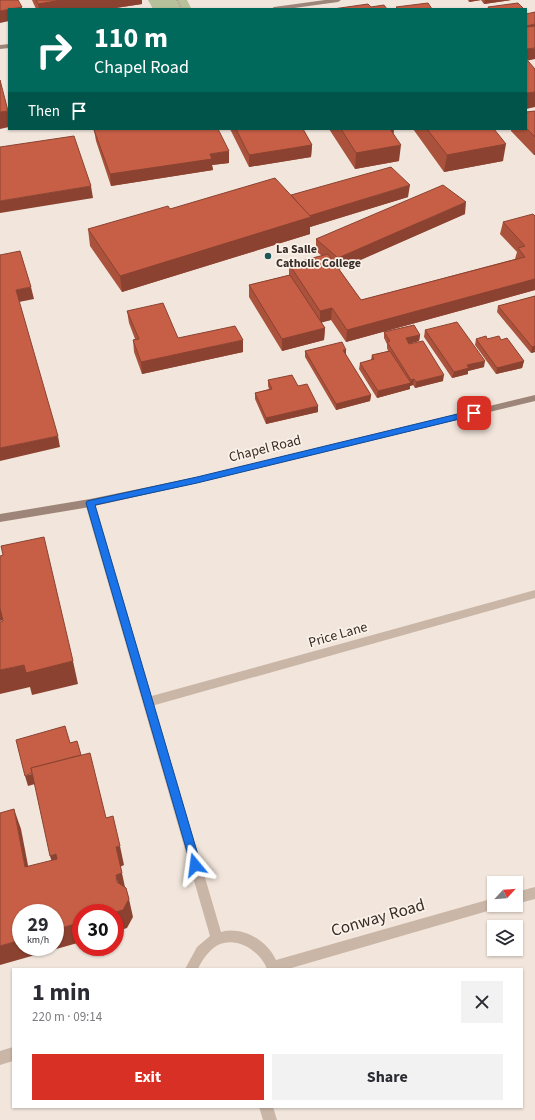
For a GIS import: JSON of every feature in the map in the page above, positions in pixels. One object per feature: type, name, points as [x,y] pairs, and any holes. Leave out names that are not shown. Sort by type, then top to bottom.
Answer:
[{"type":"main road","points":[[281,8],[338,0]]},
{"type":"main road","name":"Chapel Road","points":[[0,518],[90,503],[204,478],[535,398]]},
{"type":"street","points":[[90,503],[217,939]]},
{"type":"street","name":"Price Lane","points":[[148,702],[535,594]]},
{"type":"street","points":[[523,896],[535,893]]},
{"type":"street","name":"Conway Road","points":[[273,968],[487,906]]},
{"type":"street","points":[[191,968],[195,958],[204,947],[217,939],[231,937],[244,938],[257,945],[266,954],[273,968]]},
{"type":"street","points":[[0,1058],[12,1054]]},
{"type":"street","points":[[266,1108],[270,1120]]},
{"type":"green space","points":[[148,0],[187,0],[191,8],[152,8]]},
{"type":"building","points":[[0,0],[18,0],[22,7],[8,8],[8,10],[0,11]]},
{"type":"building","points":[[36,0],[62,0],[38,4]]},
{"type":"building","points":[[428,3],[431,8],[397,8],[396,7]]},
{"type":"building","points":[[518,3],[523,8],[488,8]]},
{"type":"building","points":[[368,4],[371,7],[384,5],[386,8],[340,8]]},
{"type":"building","points":[[535,12],[535,24],[527,26],[527,14]]},
{"type":"building","points":[[535,26],[535,48],[527,49],[527,27]]},
{"type":"building","points":[[527,62],[535,69],[535,92],[527,93]]},
{"type":"building","points":[[0,80],[8,111],[0,112]]},
{"type":"building","points":[[535,111],[535,137],[527,129],[527,112]]},
{"type":"building","points":[[94,130],[218,130],[229,151],[210,154],[212,159],[110,174]]},
{"type":"building","points":[[236,130],[304,130],[312,145],[249,155]]},
{"type":"building","points":[[342,130],[391,130],[401,145],[356,153]]},
{"type":"building","points":[[428,130],[495,130],[506,144],[447,155]]},
{"type":"building","points":[[74,136],[91,186],[0,201],[0,147]]},
{"type":"building","points":[[391,167],[410,185],[309,216],[291,195]]},
{"type":"building","points":[[275,178],[311,217],[120,276],[88,229],[168,206],[170,209]]},
{"type":"building","points":[[443,185],[466,202],[338,258],[316,239]]},
{"type":"building","points":[[533,214],[535,216],[535,279],[347,330],[332,308],[320,311],[289,264],[328,254],[361,300],[525,257],[518,248],[525,246],[503,222]]},
{"type":"building","points":[[20,251],[31,287],[16,290],[58,436],[0,448],[0,255]]},
{"type":"building","points":[[290,275],[325,328],[282,339],[249,285]]},
{"type":"building","points":[[535,296],[535,346],[532,347],[498,306]]},
{"type":"building","points":[[163,303],[178,338],[235,326],[243,340],[141,362],[133,340],[139,339],[127,311]]},
{"type":"building","points":[[457,322],[485,361],[467,365],[469,368],[454,372],[425,330]]},
{"type":"building","points":[[414,325],[420,335],[406,338],[409,344],[423,341],[444,375],[416,382],[414,379],[411,380],[387,342],[390,341],[384,332]]},
{"type":"building","points":[[486,336],[487,339],[499,336],[501,340],[507,338],[524,361],[497,368],[476,339]]},
{"type":"building","points":[[342,342],[346,350],[343,350],[371,395],[336,404],[305,351]]},
{"type":"building","points":[[390,351],[411,383],[378,391],[360,363],[374,359],[372,355]]},
{"type":"building","points":[[292,375],[298,386],[307,384],[318,406],[266,418],[255,393],[272,389],[268,380]]},
{"type":"building","points":[[44,537],[73,661],[26,673],[24,665],[0,670],[0,622],[3,621],[0,608],[0,556],[3,555],[1,546]]},
{"type":"building","points":[[65,726],[70,743],[77,741],[81,755],[31,768],[32,773],[25,776],[16,740]]},
{"type":"building","points":[[90,753],[106,818],[113,816],[120,846],[116,847],[122,873],[116,875],[117,882],[126,888],[129,899],[124,908],[124,904],[72,904],[72,925],[64,927],[64,904],[12,904],[12,943],[0,946],[0,813],[14,809],[25,867],[57,859],[56,854],[50,856],[31,768]]},
{"type":"place","name":"La Salle Catholic College","points":[[268,256]]},
{"type":"route","points":[[195,865],[90,503],[197,480],[474,413]]}]
